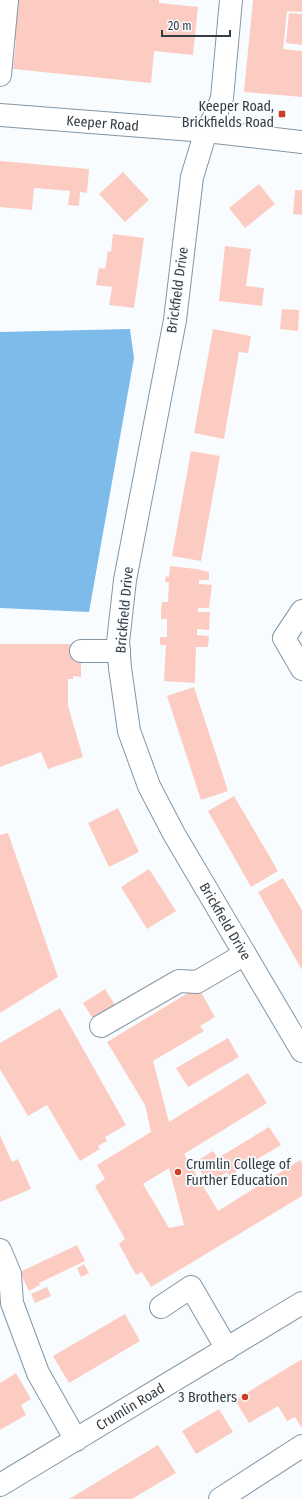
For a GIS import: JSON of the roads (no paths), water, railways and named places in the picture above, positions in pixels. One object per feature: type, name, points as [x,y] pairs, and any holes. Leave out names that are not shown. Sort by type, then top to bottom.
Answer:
[{"type":"street","points":[[0,75],[7,0]]},
{"type":"street","points":[[206,131],[216,114],[222,98],[231,0]]},
{"type":"street","name":"Keeper Road","points":[[0,115],[206,131],[302,142]]},
{"type":"street","name":"Brickfield Drive","points":[[206,131],[192,177],[175,320],[125,580],[118,642],[120,668],[129,731],[149,786],[174,834],[302,1051]]},
{"type":"street","points":[[302,611],[284,638],[302,669]]},
{"type":"street","points":[[81,651],[119,651]]},
{"type":"street","points":[[101,1026],[179,981],[197,982],[245,954]]},
{"type":"street","points":[[0,1250],[10,1274],[6,1304],[38,1373],[76,1440]]},
{"type":"street","points":[[161,1307],[191,1287],[227,1349]]},
{"type":"street","name":"Crumlin Road","points":[[0,1485],[302,1303]]},
{"type":"street","points":[[220,1499],[302,1446]]},
{"type":"place","name":"Keeper Road, Brickfields Road","points":[[282,114]]},
{"type":"place","name":"Crumlin College of Further Education","points":[[178,1172]]},
{"type":"place","name":"3 Brothers","points":[[245,1397]]}]
